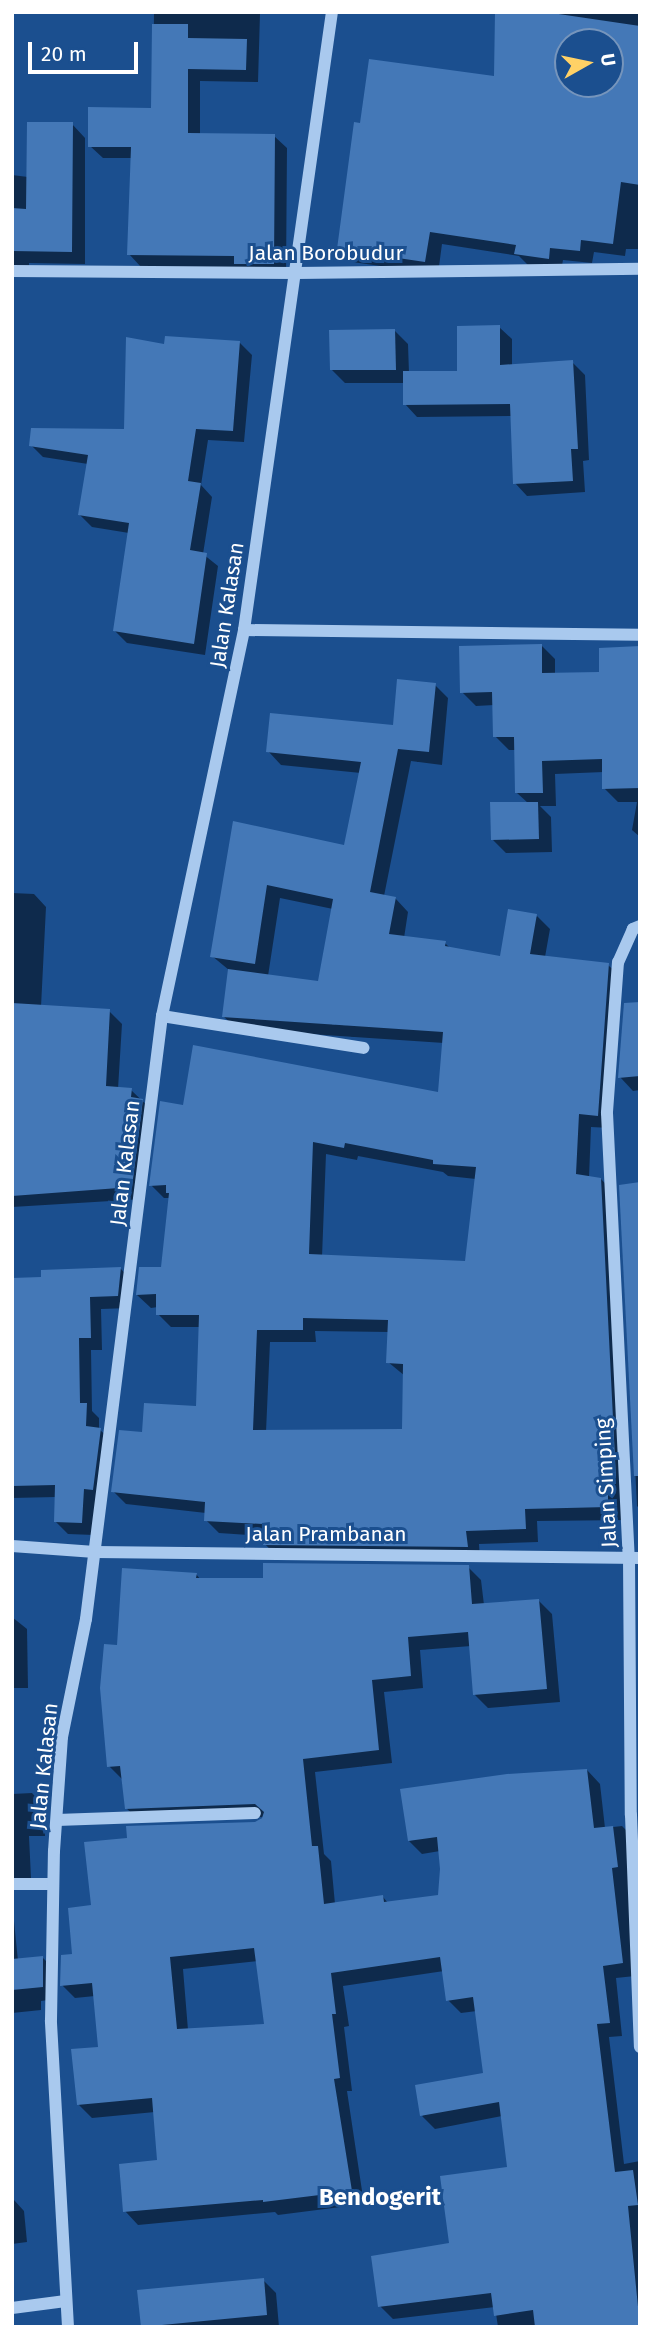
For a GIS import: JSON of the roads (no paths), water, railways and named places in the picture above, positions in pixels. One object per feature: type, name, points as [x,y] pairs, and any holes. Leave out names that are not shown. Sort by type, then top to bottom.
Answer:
[{"type":"street","name":"Jalan Kalasan","points":[[68,2327],[51,2020],[53,1884],[62,1737],[86,1619],[96,1552],[162,1017],[222,744],[244,630],[332,12]]},
{"type":"street","name":"Jalan Borobudur","points":[[12,271],[296,274],[640,269]]},
{"type":"street","points":[[244,630],[640,635]]},
{"type":"street","name":"Jalan Simping","points":[[636,927],[618,962],[607,1113],[634,1558],[631,1815],[640,2047]]},
{"type":"street","points":[[162,1017],[363,1048]]},
{"type":"street","name":"Jalan Prambanan","points":[[12,1546],[96,1552],[634,1558]]},
{"type":"street","points":[[58,1820],[255,1813]]},
{"type":"street","points":[[12,1884],[53,1884]]},
{"type":"street","points":[[12,2308],[66,2301]]},
{"type":"district","name":"Bendogerit","points":[[380,2198]]}]
